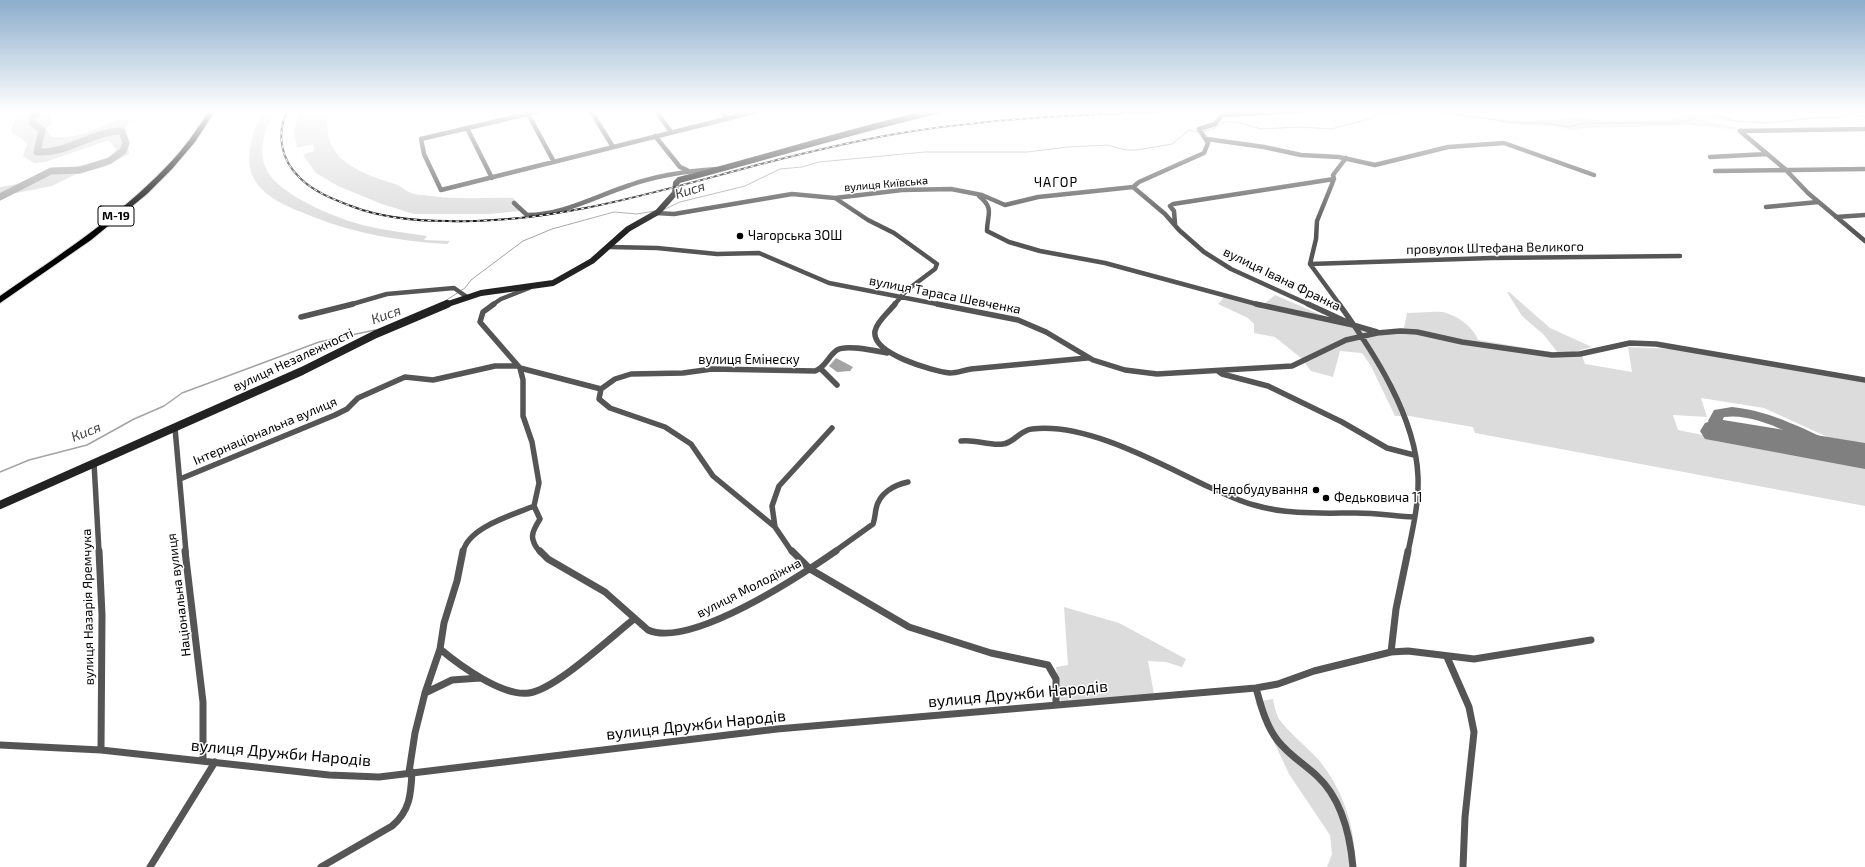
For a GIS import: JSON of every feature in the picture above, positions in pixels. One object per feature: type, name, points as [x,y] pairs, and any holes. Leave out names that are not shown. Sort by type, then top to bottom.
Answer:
[{"type":"highway","name":"М-19","points":[[0,300],[80,244],[138,198],[183,151]]},
{"type":"street","points":[[423,151],[430,169],[442,191],[595,151]]},
{"type":"street","points":[[479,151],[492,178]]},
{"type":"street","points":[[548,151],[554,162]]},
{"type":"street","points":[[667,151],[680,167],[687,170]]},
{"type":"street","points":[[514,203],[527,216],[549,212],[572,207],[632,184],[687,170],[725,168],[783,151]]},
{"type":"street","name":"вулиця Київська","points":[[658,211],[674,214],[788,194],[835,198],[919,189],[951,189],[976,194],[1005,205],[1038,197],[1133,187],[1140,182],[1201,155],[1205,151]]},
{"type":"street","points":[[1284,151],[1299,155],[1346,158],[1367,165],[1380,165],[1434,151]]},
{"type":"street","points":[[1528,151],[1594,175]]},
{"type":"street","points":[[1764,151],[1786,169],[1818,202],[1865,241]]},
{"type":"street","points":[[1710,157],[1767,154]]},
{"type":"street","points":[[1346,158],[1335,170],[1333,175],[1334,179],[1317,220],[1316,239],[1310,264],[1353,325],[1391,385],[1406,421],[1414,455],[1418,480],[1414,518],[1400,587],[1391,652]]},
{"type":"street","name":"вулиця Незалежності","points":[[0,505],[316,364],[462,293],[549,284],[561,279],[592,261],[631,227],[658,211],[676,192],[675,184],[678,181],[725,168]]},
{"type":"street","points":[[1715,171],[1865,169]]},
{"type":"street","points":[[1175,224],[1174,211],[1170,206],[1173,204],[1319,180],[1334,179]]},
{"type":"street","name":"вулиця Івана Франка","points":[[1133,187],[1204,252],[1231,269],[1353,325]]},
{"type":"street","points":[[976,194],[984,199],[989,206],[990,216],[987,231],[1009,242],[1040,251],[1105,263],[1258,305],[1353,325],[1377,333],[1413,331],[1462,342],[1552,355],[1585,353],[1625,344],[1651,344],[1691,349],[1865,380]]},
{"type":"street","points":[[835,198],[868,220],[894,233],[936,262],[937,265],[935,269],[910,288],[881,321],[875,331],[875,339],[879,345],[892,354],[929,369],[952,373],[971,369],[1002,368],[1087,358]]},
{"type":"street","points":[[1766,207],[1818,202]]},
{"type":"street","points":[[1836,217],[1865,215]]},
{"type":"street","name":"вулиця Тараса Шевченка","points":[[610,246],[657,248],[717,254],[756,252],[779,260],[825,282],[1018,320],[1046,332],[1087,358],[1106,365],[1136,372],[1183,373],[1292,366],[1346,340],[1377,333]]},
{"type":"street","name":"провулок Штефана Великого","points":[[1310,264],[1484,258],[1680,256]]},
{"type":"street","points":[[519,367],[480,322],[483,312],[501,299],[537,285]]},
{"type":"street","points":[[301,317],[330,311],[383,295],[449,289],[462,293]]},
{"type":"street","points":[[837,385],[821,369],[837,350],[844,347],[892,354]]},
{"type":"street","name":"Інтернаціональна вулиця","points":[[180,479],[335,415],[347,409],[357,398],[405,377],[433,380],[495,366],[519,367],[601,389]]},
{"type":"street","name":"вулиця Молодіжна","points":[[519,367],[523,377],[523,416],[532,442],[539,483],[534,506],[540,519],[532,534],[534,543],[540,552],[549,559],[606,593],[634,619],[654,633],[667,634],[689,630],[723,616],[810,569],[871,526],[875,522],[877,503],[881,498],[896,485],[908,482]]},
{"type":"street","name":"вулиця Емінеску","points":[[601,389],[615,379],[631,374],[683,373],[708,369],[813,371],[821,369]]},
{"type":"street","points":[[1218,371],[1222,374],[1268,386],[1347,424],[1387,448],[1414,455]]},
{"type":"street","points":[[601,389],[599,399],[610,408],[665,427],[691,444],[713,476],[775,527],[794,556],[810,569],[909,627],[991,653],[1048,665],[1053,670],[1056,679],[1056,705]]},
{"type":"street","name":"Національна вулиця","points":[[174,428],[190,591],[202,692],[205,739],[203,760]]},
{"type":"street","points":[[775,527],[772,506],[779,486],[832,428]]},
{"type":"street","points":[[961,441],[974,440],[1003,444],[1009,442],[1018,434],[1026,430],[1039,429],[1074,432],[1110,442],[1238,500],[1258,506],[1303,514],[1357,513],[1414,518]]},
{"type":"street","name":"вулиця Назарія Яремчука","points":[[94,463],[102,615],[101,750]]},
{"type":"street","points":[[321,867],[392,826],[402,818],[408,809],[415,733],[425,693],[440,649],[444,623],[457,581],[465,545],[475,534],[486,526],[534,506]]},
{"type":"street","points":[[440,649],[456,663],[482,678],[526,693],[538,690],[560,677],[634,619]]},
{"type":"street","name":"вулиця Дружби Народів","points":[[0,745],[101,750],[329,775],[366,777],[778,729],[1256,688],[1278,684],[1314,671],[1391,652],[1408,651],[1447,657],[1474,659],[1591,640]]},
{"type":"street","points":[[1447,657],[1469,708],[1474,732],[1463,867]]},
{"type":"street","points":[[425,693],[452,680],[482,678]]},
{"type":"street","points":[[1256,688],[1261,705],[1278,741],[1318,777],[1330,790],[1339,805],[1350,835],[1353,867]]},
{"type":"street","points":[[150,867],[215,762]]},
{"type":"shaded area","points":[[25,151],[76,151],[45,162],[34,163],[23,156]]},
{"type":"shaded area","points":[[115,151],[129,151],[129,154],[104,167],[74,175],[52,186],[11,194],[0,198],[0,187],[17,184],[47,172],[104,161],[111,158]]},
{"type":"shaded area","points":[[250,151],[262,151],[265,166],[271,176],[281,186],[294,196],[325,212],[367,226],[427,236],[424,240],[450,241],[447,244],[429,243],[378,236],[344,228],[299,211],[267,194],[252,176],[249,164]]},
{"type":"shaded area","points":[[313,151],[336,151],[344,161],[355,168],[397,185],[409,192],[419,195],[452,198],[513,198],[517,202],[519,211],[489,214],[414,214],[382,204],[338,186],[316,173],[303,155]]},
{"type":"shaded area","points":[[1507,292],[1509,292],[1550,328],[1592,347],[1580,350],[1585,364],[1632,372],[1628,347],[1674,349],[1865,382],[1865,445],[1832,439],[1764,408],[1701,398],[1707,417],[1673,415],[1678,430],[1712,437],[1715,441],[1865,467],[1865,506],[1475,433],[1473,427],[1409,416],[1395,416],[1371,366],[1362,353],[1340,351],[1333,377],[1311,371],[1301,358],[1275,337],[1254,333],[1254,324],[1248,318],[1218,304],[1224,297],[1264,304],[1275,295],[1335,321],[1372,333],[1404,328],[1407,313],[1442,312],[1458,318],[1473,330],[1478,340],[1558,353],[1544,335],[1522,316]]},
{"type":"shaded area","points":[[836,358],[853,367],[850,371],[837,372],[829,366]]},
{"type":"shaded area","points":[[1064,607],[1119,623],[1186,659],[1182,667],[1166,662],[1148,661],[1154,694],[1061,703],[1056,667],[1068,665]]},
{"type":"shaded area","points":[[1273,699],[1279,719],[1288,730],[1318,759],[1327,771],[1341,796],[1353,838],[1355,867],[1327,867],[1332,854],[1330,835],[1289,774],[1255,702]]},
{"type":"waterway","points":[[37,151],[51,151]]},
{"type":"waterway","points":[[0,197],[51,171],[80,170],[109,161],[122,151]]},
{"type":"waterway","name":"Кися","points":[[663,210],[680,202],[745,186],[780,169],[802,167],[819,162],[925,152],[1031,151]]},
{"type":"waterway","name":"Кися","points":[[445,301],[465,288],[471,280],[523,241],[552,229],[614,212],[637,214],[655,211]]},
{"type":"waterway","name":"Кися","points":[[0,472],[29,460],[87,445],[134,419],[164,406],[182,393],[319,342],[375,330]]},
{"type":"taxiway","points":[[1721,431],[1715,421],[1719,413],[1732,411],[1746,413],[1797,431],[1840,452]]},
{"type":"runway","points":[[1717,431],[1865,456]]},
{"type":"railway","points":[[284,151],[288,163],[305,183],[337,201],[387,216],[448,221],[529,217],[569,211],[648,194],[812,151]]},
{"type":"place","name":"Чагорська ЗОШ","points":[[740,236]]},
{"type":"place","name":"Недобудування","points":[[1316,490]]},
{"type":"place","name":"Федьковича 11","points":[[1326,498]]},
{"type":"district","name":"ЧАГОР","points":[[1056,183]]}]
